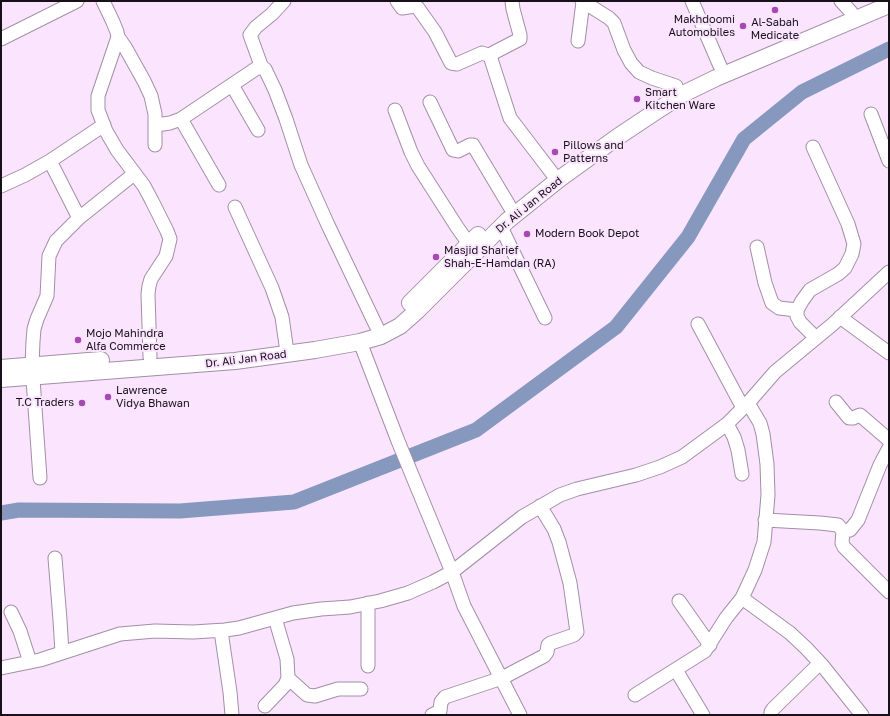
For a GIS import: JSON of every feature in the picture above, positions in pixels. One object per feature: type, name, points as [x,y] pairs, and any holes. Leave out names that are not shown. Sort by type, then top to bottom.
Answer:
[{"type":"main road","name":"Dr. Ali Jan Road","points":[[1,368],[33,371],[235,361],[360,342],[378,331],[398,314],[469,244],[510,207],[552,173],[643,107],[676,86],[720,66],[849,11],[878,1]]},
{"type":"main road","name":"Dr. Ali Jan Road","points":[[1,379],[33,371],[150,357],[217,354],[286,345],[368,330],[378,331],[400,326],[441,288],[501,227],[616,138],[683,94],[762,57],[849,11],[889,5]]},
{"type":"street","points":[[1,39],[77,1]]},
{"type":"street","points":[[103,1],[114,22],[118,37],[144,81],[150,96],[156,125],[155,145]]},
{"type":"street","points":[[284,1],[272,14],[256,27],[250,35],[262,68],[267,73],[275,90],[294,146],[307,178],[378,331]]},
{"type":"street","points":[[397,1],[402,8],[416,6],[418,8],[435,32],[451,64],[457,64],[482,52],[491,56],[510,118],[552,173]]},
{"type":"street","points":[[491,56],[496,51],[520,40],[512,1]]},
{"type":"street","points":[[578,41],[583,1],[614,23],[624,50],[632,64],[639,72],[676,86]]},
{"type":"street","points":[[692,1],[720,66]]},
{"type":"street","points":[[118,37],[98,96],[98,110],[104,126],[117,150],[144,186],[168,231],[170,239],[166,256],[149,286],[150,357]]},
{"type":"street","points":[[156,125],[170,123],[181,119],[257,68],[262,68]]},
{"type":"street","points":[[232,85],[258,130]]},
{"type":"street","points":[[430,102],[453,150],[458,151],[473,145],[510,207]]},
{"type":"street","points":[[395,110],[418,166],[469,244]]},
{"type":"street","points":[[871,114],[889,160]]},
{"type":"street","points":[[181,119],[218,185]]},
{"type":"street","points":[[1,185],[25,175],[50,161],[104,126]]},
{"type":"street","points":[[813,148],[848,224],[854,244],[852,254],[845,268],[838,274],[810,290],[802,300],[797,310],[797,316],[800,322],[816,338]]},
{"type":"street","points":[[50,161],[79,218]]},
{"type":"street","points":[[40,478],[33,371],[34,329],[47,296],[49,256],[56,241],[79,218],[134,174]]},
{"type":"street","points":[[235,207],[278,304],[282,317],[286,345]]},
{"type":"street","points":[[501,227],[545,318]]},
{"type":"street","points":[[757,247],[765,283],[772,304],[779,308],[797,310]]},
{"type":"street","points":[[1,668],[62,653],[120,634],[137,632],[221,630],[245,627],[293,613],[368,604],[408,593],[433,582],[452,572],[522,517],[560,495],[577,489],[636,475],[660,467],[682,457],[727,424],[746,406],[775,372],[840,317],[889,272]]},
{"type":"street","points":[[840,317],[889,353]]},
{"type":"street","points":[[635,695],[699,656],[710,645],[726,618],[742,598],[764,542],[768,495],[765,444],[760,423],[746,406],[698,324]]},
{"type":"street","points":[[360,342],[398,441],[469,616],[520,715]]},
{"type":"street","points":[[836,402],[850,418],[860,415],[889,440]]},
{"type":"street","points":[[727,424],[734,436],[742,474]]},
{"type":"street","points":[[843,531],[850,530],[858,520],[880,464],[889,448]]},
{"type":"street","points":[[432,715],[440,711],[441,702],[445,697],[502,678],[544,656],[548,652],[548,645],[551,643],[574,635],[577,632],[572,594],[566,568],[554,529],[540,506]]},
{"type":"street","points":[[765,520],[838,525],[843,531],[842,542],[844,547],[889,592]]},
{"type":"street","points":[[55,558],[62,653]]},
{"type":"street","points":[[742,598],[790,633],[820,663],[862,715]]},
{"type":"street","points":[[679,601],[694,625],[710,645]]},
{"type":"street","points":[[368,604],[368,666]]},
{"type":"street","points":[[11,612],[20,631],[30,662]]},
{"type":"street","points":[[265,706],[285,685],[288,678],[287,659],[275,618]]},
{"type":"street","points":[[221,630],[232,715]]},
{"type":"street","points":[[771,715],[773,709],[820,663]]},
{"type":"street","points":[[676,670],[703,715]]},
{"type":"street","points":[[288,678],[307,695],[315,696],[338,689],[361,689]]},
{"type":"waterway","points":[[1,513],[19,510],[180,511],[294,502],[476,430],[616,327],[688,237],[744,139],[802,92],[889,49]]},
{"type":"place","name":"Al-Sabah Medicate","points":[[775,10]]},
{"type":"place","name":"Makhdoomi Automobiles","points":[[743,26]]},
{"type":"place","name":"Smart Kitchen Ware","points":[[637,99]]},
{"type":"place","name":"Pillows and Patterns","points":[[555,152]]},
{"type":"place","name":"Modern Book Depot","points":[[527,234]]},
{"type":"place","name":"Masjid Sharief Shah-E-Hamdan (RA)","points":[[436,257]]},
{"type":"place","name":"Mojo Mahindra Alfa Commerce","points":[[78,340]]},
{"type":"place","name":"Lawrence Vidya Bhawan","points":[[108,397]]},
{"type":"place","name":"T.C Traders","points":[[82,403]]}]
